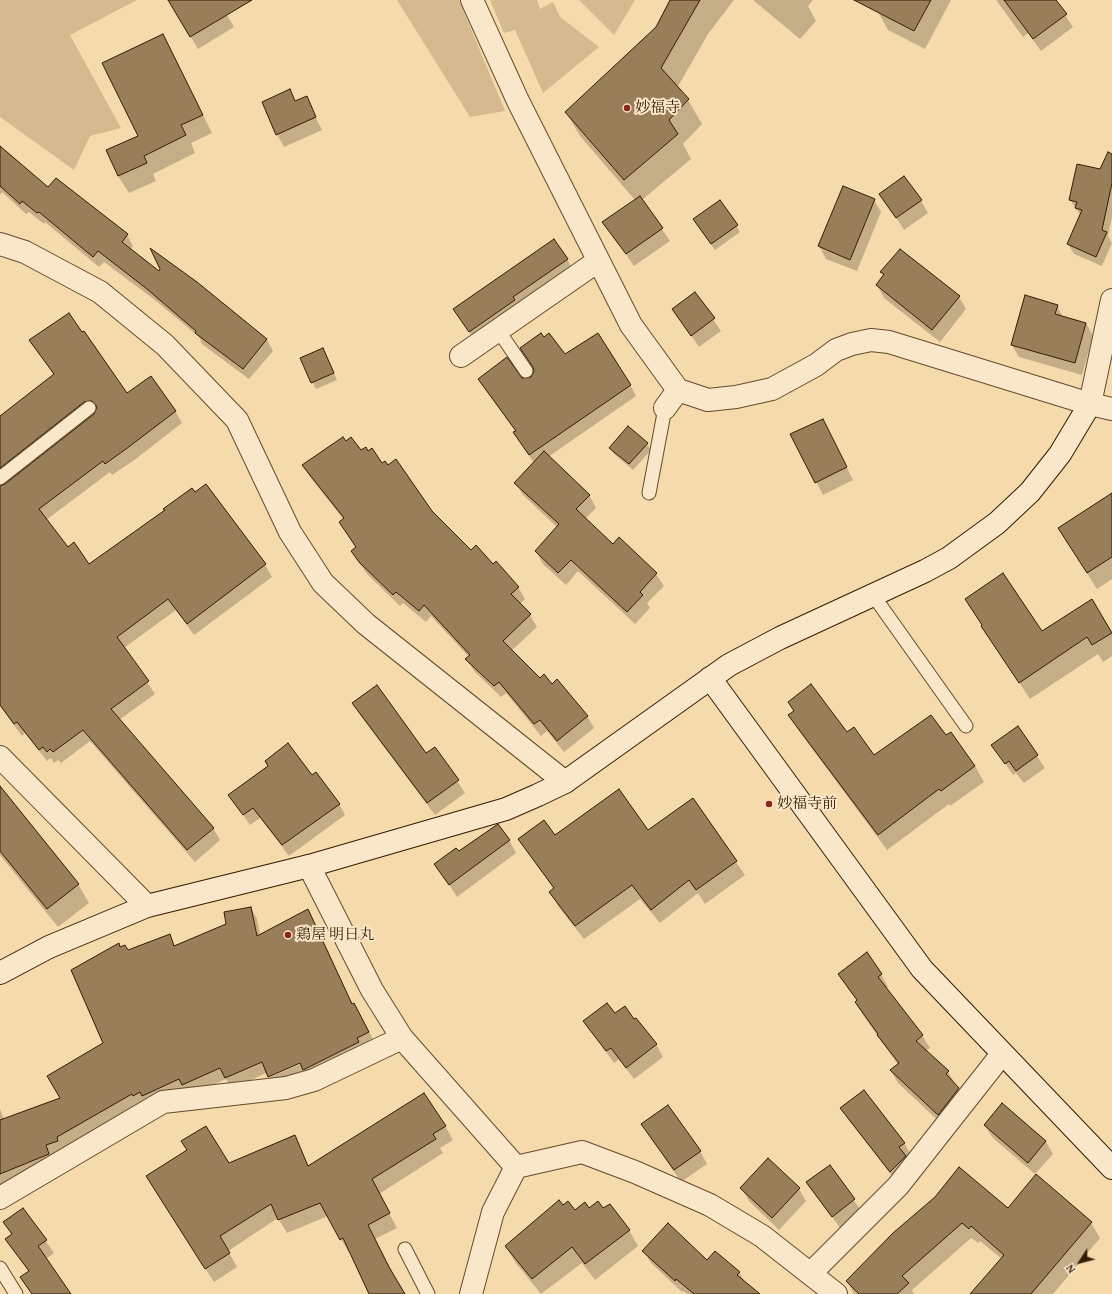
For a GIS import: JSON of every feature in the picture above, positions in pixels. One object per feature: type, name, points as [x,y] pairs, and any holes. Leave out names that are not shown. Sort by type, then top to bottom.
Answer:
[{"type":"street","points":[[472,0],[518,101],[631,325],[678,390],[708,400],[736,397],[772,389],[816,366],[836,350],[852,344],[871,340],[889,342],[1090,404],[1112,409]]},
{"type":"street","points":[[0,244],[25,252],[100,292],[165,345],[237,420],[290,532],[323,583],[366,624],[565,782]]},
{"type":"street","points":[[461,356],[598,260]]},
{"type":"street","points":[[0,973],[49,947],[147,906],[309,866],[506,809],[538,796],[565,782],[710,678],[752,651],[873,596],[949,558],[997,523],[1030,492],[1060,454],[1090,404],[1112,300]]},
{"type":"street","points":[[665,408],[678,390]]},
{"type":"street","points":[[710,678],[922,969],[1112,1168]]},
{"type":"street","points":[[0,757],[147,906]]},
{"type":"street","points":[[309,866],[372,990],[402,1038],[516,1167]]},
{"type":"street","points":[[0,1198],[163,1102],[286,1088],[314,1080],[402,1038]]},
{"type":"street","points":[[811,1273],[898,1186],[1002,1054]]},
{"type":"street","points":[[516,1167],[582,1152],[635,1172],[710,1205],[762,1236],[836,1294]]},
{"type":"street","points":[[471,1294],[493,1212],[516,1167]]},
{"type":"lane","points":[[498,330],[526,371]]},
{"type":"lane","points":[[0,478],[89,408]]},
{"type":"lane","points":[[649,493],[665,408]]},
{"type":"lane","points":[[873,596],[966,726]]},
{"type":"lane","points":[[405,1249],[428,1294]]},
{"type":"lane","points":[[0,1268],[16,1294]]},
{"type":"shaded area","points":[[0,0],[137,0],[70,35],[121,128],[90,136],[74,170],[0,117]]},
{"type":"shaded area","points":[[397,0],[459,0],[505,111],[470,117]]},
{"type":"shaded area","points":[[490,0],[537,0],[540,9],[553,2],[560,17],[599,47],[543,93],[515,30],[504,33]]},
{"type":"shaded area","points":[[579,0],[635,0],[614,35]]},
{"type":"building","points":[[168,0],[252,0],[190,37]]},
{"type":"building","points":[[670,0],[700,0],[661,68],[689,99],[669,120],[678,134],[624,180],[565,112],[656,27]]},
{"type":"building","points":[[854,0],[931,0],[914,31]]},
{"type":"building","points":[[1004,0],[1056,0],[1067,14],[1033,39]]},
{"type":"building","points":[[163,34],[203,115],[181,125],[186,135],[144,156],[147,163],[118,176],[106,150],[138,136],[102,63]]},
{"type":"building","points":[[290,89],[295,101],[307,96],[316,117],[276,135],[262,102]]},
{"type":"building","points":[[0,146],[48,187],[56,178],[128,234],[122,242],[159,271],[160,269],[150,248],[197,282],[267,339],[243,369],[195,333],[196,331],[147,289],[98,251],[93,257],[39,212],[37,213],[22,201],[20,204],[0,186]]},
{"type":"building","points":[[1108,152],[1112,154],[1112,183],[1102,230],[1107,232],[1096,257],[1067,244],[1082,210],[1075,208],[1077,202],[1069,200],[1077,164],[1100,169]]},
{"type":"building","points":[[904,176],[922,200],[896,218],[879,194]]},
{"type":"building","points":[[843,186],[875,199],[850,260],[818,246]]},
{"type":"building","points":[[640,196],[663,228],[626,254],[602,222]]},
{"type":"building","points":[[720,200],[738,225],[711,244],[693,219]]},
{"type":"building","points":[[554,239],[568,259],[513,297],[515,300],[469,332],[453,309]]},
{"type":"building","points":[[900,249],[960,296],[932,330],[876,285],[884,274],[880,272]]},
{"type":"building","points":[[695,292],[715,318],[691,336],[672,309]]},
{"type":"building","points":[[1025,295],[1058,305],[1055,314],[1086,323],[1075,363],[1011,345]]},
{"type":"building","points":[[69,313],[82,332],[84,331],[127,393],[151,376],[176,411],[126,449],[105,464],[103,461],[39,509],[68,547],[74,542],[89,564],[165,510],[163,509],[192,488],[195,492],[206,484],[266,564],[187,624],[168,599],[117,637],[149,681],[111,709],[214,828],[187,850],[83,730],[53,752],[50,749],[47,752],[43,747],[39,750],[17,722],[14,724],[0,705],[0,486],[5,484],[94,414],[97,407],[92,401],[84,402],[0,468],[0,416],[54,374],[29,340]]},
{"type":"building","points":[[541,333],[544,337],[549,333],[565,354],[598,333],[631,385],[529,455],[513,432],[516,431],[478,379],[507,357],[522,378],[531,377],[534,371],[533,367],[520,348]]},
{"type":"building","points":[[323,348],[334,373],[311,383],[300,358]]},
{"type":"building","points":[[823,419],[847,467],[815,483],[790,434]]},
{"type":"building","points":[[628,426],[648,443],[629,464],[609,448]]},
{"type":"building","points":[[343,437],[346,441],[351,437],[361,450],[366,447],[368,451],[372,448],[382,463],[385,461],[388,465],[396,459],[432,511],[471,550],[476,545],[493,564],[496,561],[519,587],[511,594],[531,614],[503,641],[540,678],[544,674],[552,684],[557,679],[588,716],[557,741],[540,720],[534,724],[499,682],[494,686],[465,659],[470,655],[424,605],[419,611],[396,592],[393,595],[359,562],[351,551],[356,547],[339,522],[344,518],[302,465]]},
{"type":"building","points":[[544,451],[590,495],[576,509],[613,544],[619,537],[657,573],[640,592],[643,595],[627,612],[571,560],[558,573],[535,551],[559,524],[514,483]]},
{"type":"building","points":[[1112,493],[1112,557],[1087,573],[1058,528]]},
{"type":"building","points":[[1003,573],[1042,631],[1092,599],[1112,633],[1092,645],[1087,637],[1019,683],[965,599]]},
{"type":"building","points":[[811,684],[847,732],[854,727],[874,755],[931,715],[946,735],[951,732],[975,766],[941,791],[939,789],[878,835],[788,715],[794,711],[788,702]]},
{"type":"building","points":[[377,685],[426,753],[435,747],[459,780],[427,803],[352,703]]},
{"type":"building","points":[[1018,726],[1038,755],[1016,771],[1009,761],[1005,764],[991,745]]},
{"type":"building","points":[[288,743],[312,775],[316,772],[340,804],[282,845],[253,808],[243,815],[228,795],[268,766],[265,761]]},
{"type":"building","points":[[0,786],[79,884],[47,909],[0,851]]},
{"type":"building","points":[[619,789],[648,830],[693,798],[737,861],[696,890],[689,880],[651,910],[632,885],[575,926],[549,892],[554,888],[518,839],[544,820],[555,835]]},
{"type":"building","points":[[498,824],[510,840],[449,885],[434,864],[456,848],[459,851]]},
{"type":"building","points":[[251,907],[257,936],[308,909],[352,1004],[354,1003],[369,1032],[357,1038],[359,1042],[303,1070],[300,1063],[268,1077],[262,1062],[225,1078],[220,1068],[182,1085],[179,1079],[142,1096],[140,1092],[133,1096],[132,1094],[57,1137],[58,1141],[46,1145],[49,1154],[0,1174],[0,1120],[60,1098],[47,1076],[103,1043],[71,970],[119,943],[120,947],[125,945],[128,950],[170,934],[174,946],[226,924],[224,912]]},
{"type":"building","points":[[867,952],[882,974],[878,977],[923,1035],[916,1041],[949,1071],[946,1074],[959,1088],[938,1115],[890,1070],[899,1063],[877,1035],[878,1034],[855,1002],[857,1000],[838,974]]},
{"type":"building","points":[[607,1003],[615,1013],[625,1006],[634,1019],[636,1018],[657,1044],[626,1068],[611,1048],[606,1051],[583,1021]]},
{"type":"building","points":[[864,1090],[905,1143],[899,1147],[906,1156],[890,1172],[840,1108]]},
{"type":"building","points":[[424,1093],[446,1126],[433,1134],[436,1139],[372,1179],[390,1213],[368,1225],[389,1267],[405,1294],[369,1294],[343,1238],[340,1240],[320,1203],[278,1220],[271,1204],[220,1236],[230,1253],[205,1269],[146,1176],[187,1150],[181,1141],[206,1126],[229,1163],[295,1135],[308,1166]]},
{"type":"building","points":[[1002,1103],[1046,1141],[1028,1163],[984,1125]]},
{"type":"building","points":[[668,1105],[701,1151],[674,1170],[641,1124]]},
{"type":"building","points":[[768,1158],[800,1188],[772,1218],[740,1188]]},
{"type":"building","points":[[830,1165],[855,1199],[832,1217],[806,1182]]},
{"type":"building","points":[[959,1167],[1008,1208],[1036,1174],[1092,1222],[1031,1294],[970,1294],[1004,1255],[971,1226],[969,1229],[962,1223],[902,1276],[909,1283],[897,1294],[859,1294],[846,1281],[893,1233],[935,1197]]},
{"type":"building","points":[[559,1200],[563,1205],[568,1201],[575,1210],[585,1202],[589,1208],[598,1201],[603,1208],[610,1204],[630,1230],[585,1264],[572,1247],[532,1279],[505,1246]]},
{"type":"building","points":[[23,1208],[47,1240],[38,1246],[71,1294],[32,1294],[20,1277],[29,1271],[5,1239],[12,1234],[3,1222]]},
{"type":"building","points":[[668,1223],[707,1260],[715,1251],[740,1272],[737,1275],[760,1294],[694,1294],[676,1279],[675,1281],[642,1251]]},
{"type":"place","name":"妙福寺","points":[[627,108]]},
{"type":"place","name":"妙福寺前","points":[[769,804]]},
{"type":"place","name":"鶏屋 明日丸","points":[[288,935]]}]
